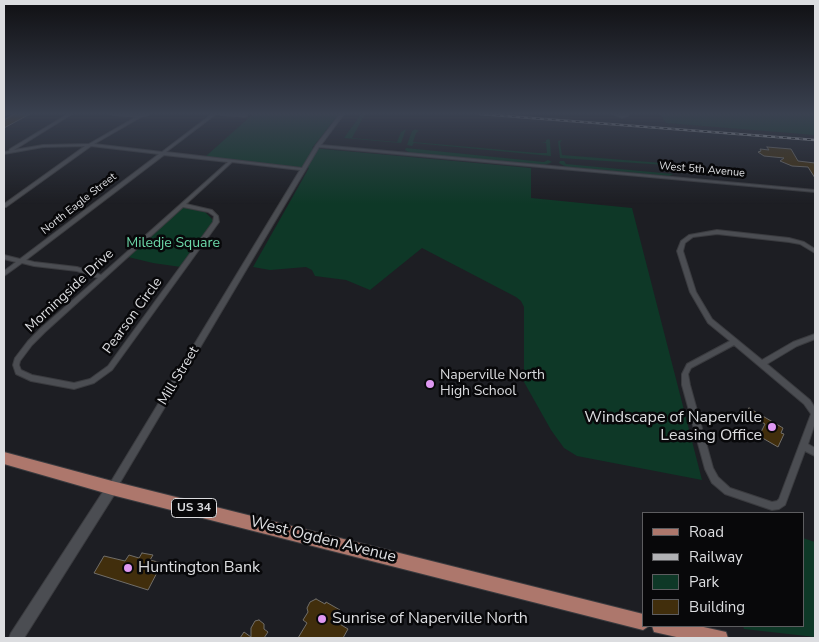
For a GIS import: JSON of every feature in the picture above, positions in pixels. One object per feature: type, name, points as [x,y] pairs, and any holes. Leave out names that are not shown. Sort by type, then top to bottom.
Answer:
[{"type":"main road","name":"West Ogden Avenue","points":[[4,458],[112,488],[642,622]]},
{"type":"main road","name":"Mill Street","points":[[16,638],[112,488]]},
{"type":"main road","points":[[665,627],[720,638]]},
{"type":"street","points":[[5,153],[20,144]]},
{"type":"street","name":"North Eagle Street","points":[[4,274],[174,144]]},
{"type":"street","points":[[5,153],[43,146],[90,145],[303,169]]},
{"type":"street","points":[[4,206],[90,145]]},
{"type":"street","name":"Mill Street","points":[[112,488],[317,146]]},
{"type":"street","name":"West 5th Avenue","points":[[317,146],[815,190]]},
{"type":"street","name":"Morningside Drive","points":[[17,360],[37,336],[230,162]]},
{"type":"street","name":"Pearson Circle","points":[[17,360],[16,369],[24,376],[63,385],[81,385],[104,375],[119,358],[216,222],[216,216],[210,211],[182,204]]},
{"type":"street","points":[[734,342],[689,366],[685,374],[686,385],[709,469],[715,480],[728,490],[765,505],[779,505],[782,502],[815,419],[814,410],[710,321],[698,303],[680,256],[680,246],[695,235],[717,232],[789,240],[807,245],[815,251]]},
{"type":"street","points":[[4,257],[78,269],[102,277]]},
{"type":"street","points":[[762,364],[795,344],[815,336]]},
{"type":"street","points":[[804,446],[815,452]]},
{"type":"green space","points":[[220,144],[315,144],[312,148],[531,168],[531,198],[632,208],[702,480],[577,456],[564,448],[551,430],[524,382],[524,307],[521,301],[422,248],[370,290],[346,280],[315,276],[312,270],[306,267],[270,270],[253,267],[309,168],[205,157]]},
{"type":"green space","points":[[424,144],[547,153],[546,144],[550,144],[551,156]]},
{"type":"green space","points":[[558,144],[560,144],[562,155],[666,163],[666,165],[560,158]]},
{"type":"green space","points":[[406,148],[544,162],[548,160],[552,162],[545,165],[410,153],[405,150]]},
{"type":"green space","points":[[564,161],[566,164],[673,174],[669,176],[566,167],[559,163]]},
{"type":"green space","name":"Miledje Square","points":[[182,207],[205,212],[213,220],[213,223],[181,267],[128,257]]},
{"type":"green space","points":[[804,538],[815,542],[815,637],[744,629],[743,627],[804,627]]},
{"type":"building","points":[[767,147],[791,149],[798,161],[815,163],[815,178],[808,167],[792,166],[780,161],[784,158],[764,156],[758,152],[761,151],[760,149],[769,150]]},
{"type":"building","name":"Windscape of Naperville Leasing Office","points":[[749,408],[783,428],[781,433],[784,434],[778,447],[759,436],[765,424],[746,413]]},
{"type":"building","name":"Huntington Bank","points":[[142,553],[153,555],[150,560],[162,563],[148,590],[94,573],[104,556],[125,561],[129,555],[139,558]]},
{"type":"building","name":"Sunrise of Naperville North","points":[[316,599],[340,610],[337,616],[341,618],[338,623],[348,629],[343,638],[298,638],[307,623],[303,620],[308,612],[307,608],[310,602]]},
{"type":"building","points":[[259,620],[264,624],[264,629],[268,632],[264,638],[240,638],[244,632],[251,637],[251,628],[255,621]]},
{"type":"place","name":"Naperville North High School","points":[[430,384]]},
{"type":"place","name":"Windscape of Naperville Leasing Office","points":[[772,427]]},
{"type":"place","name":"Huntington Bank","points":[[128,568]]},
{"type":"place","name":"Sunrise of Naperville North","points":[[322,619]]}]
